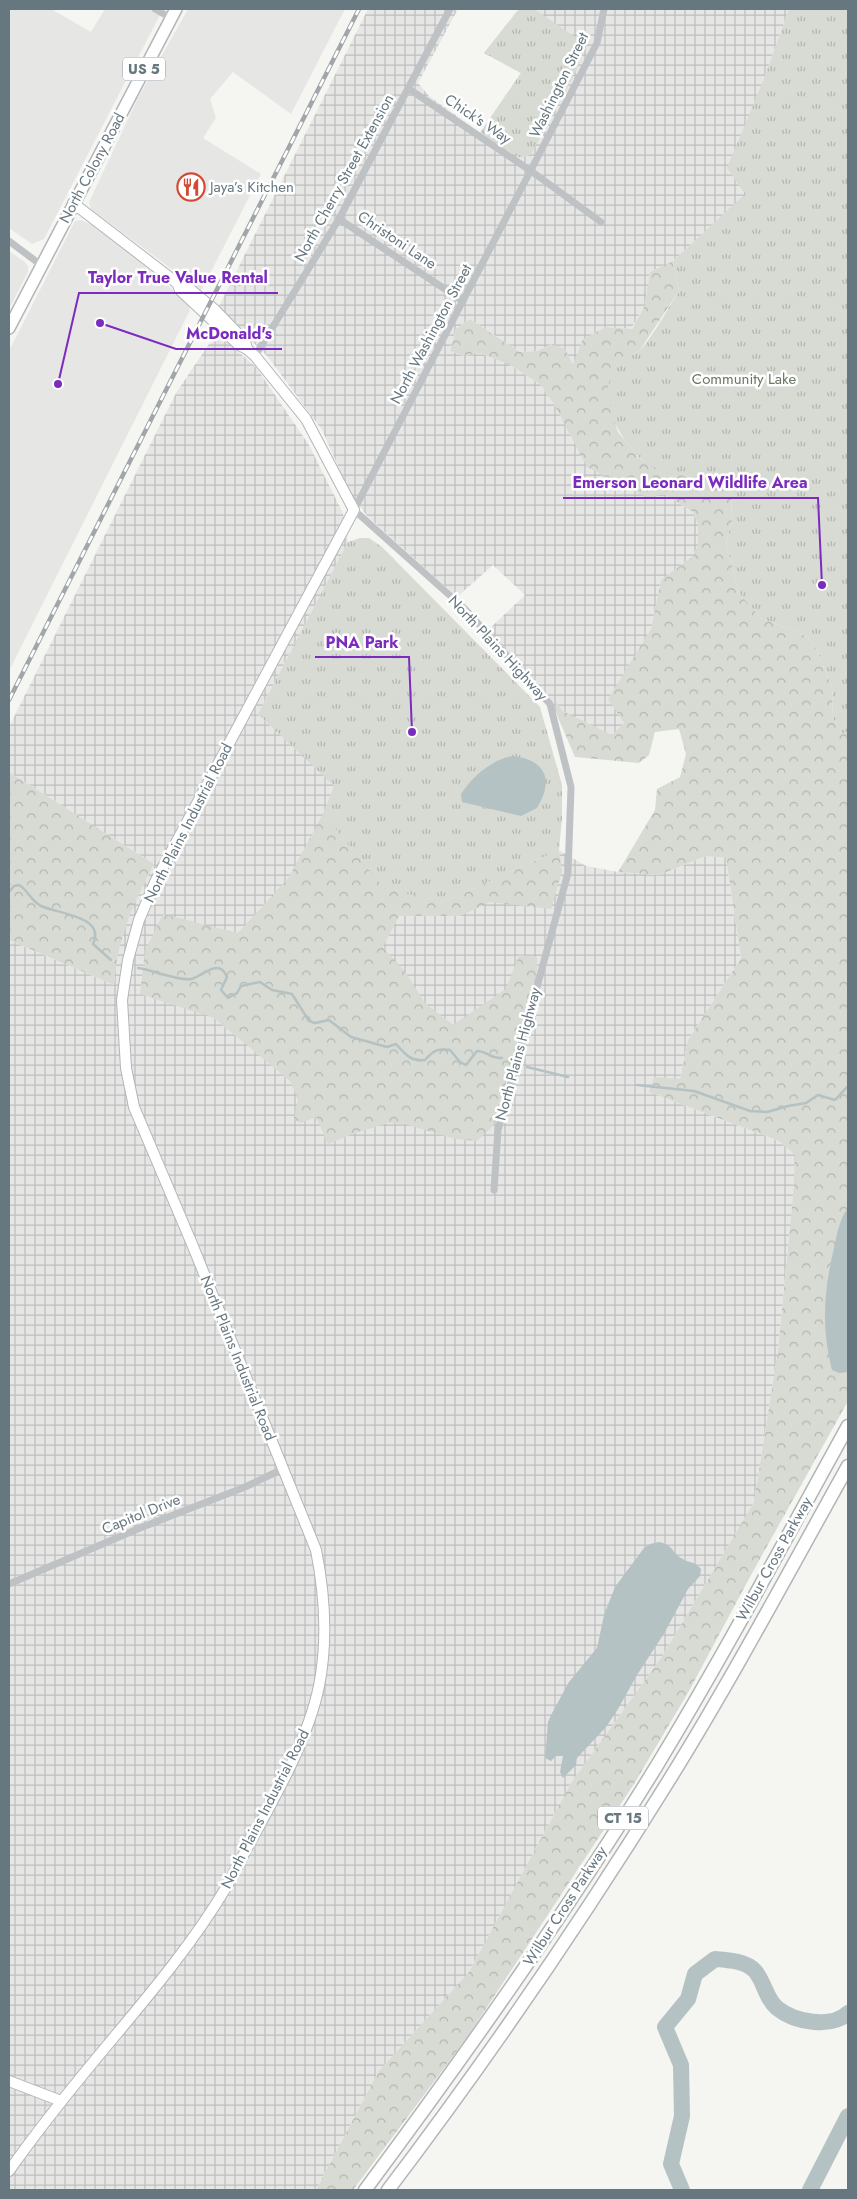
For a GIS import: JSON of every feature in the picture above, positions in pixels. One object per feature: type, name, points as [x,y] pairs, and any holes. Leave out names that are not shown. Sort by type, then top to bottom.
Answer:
[{"type":"highway","name":"Wilbur Cross Parkway","points":[[365,2190],[511,1989],[655,1767],[726,1645],[848,1426]]},
{"type":"highway","name":"Wilbur Cross Parkway","points":[[388,2190],[476,2072],[542,1977],[651,1810],[706,1719],[848,1466]]},
{"type":"main road","name":"North Colony Road","points":[[9,328],[174,14]]},
{"type":"street","points":[[155,9],[174,14]]},
{"type":"street","name":"North Cherry Street Extension","points":[[251,352],[340,219],[450,9]]},
{"type":"street","name":"Washington Street","points":[[531,171],[598,43],[604,9]]},
{"type":"street","name":"Chick's Way","points":[[409,89],[531,171],[601,222]]},
{"type":"street","name":"North Washington Street","points":[[354,510],[531,171]]},
{"type":"street","name":"North Plains Highway","points":[[73,203],[177,282],[180,290],[239,345],[251,352],[306,419],[354,510],[465,608],[550,704],[571,787],[568,873],[498,1130],[494,1190]]},
{"type":"street","name":"Christoni Lane","points":[[340,219],[463,301]]},
{"type":"street","points":[[9,241],[41,265]]},
{"type":"street","name":"North Plains Industrial Road","points":[[9,2171],[61,2101],[177,1960],[214,1908],[293,1760],[319,1687],[325,1622],[324,1589],[316,1550],[134,1107],[126,1068],[122,1000],[128,960],[139,920],[156,880],[354,510]]},
{"type":"street","name":"Capitol Drive","points":[[9,1584],[140,1528],[245,1487],[283,1468]]},
{"type":"street","points":[[9,2081],[61,2101]]},
{"type":"shaded area","points":[[9,9],[51,9],[91,32],[105,9],[163,9],[44,239],[32,244],[9,228]]},
{"type":"shaded area","points":[[188,9],[345,9],[291,114],[233,72],[210,99],[216,118],[203,138],[261,174],[201,291],[91,209],[89,202],[138,98]]},
{"type":"shaded area","points":[[368,9],[458,9],[418,83],[429,96],[480,133],[521,73],[484,53],[519,9],[789,9],[763,81],[746,194],[673,261],[650,272],[645,305],[631,329],[606,327],[573,366],[552,344],[537,351],[520,352],[470,319],[456,329],[450,351],[464,356],[480,353],[510,365],[541,385],[555,406],[664,494],[693,512],[698,524],[698,545],[693,556],[661,580],[651,629],[632,662],[624,723],[612,736],[563,711],[556,703],[556,713],[488,630],[525,595],[493,565],[457,597],[367,516],[351,495],[322,430],[268,357],[218,308]]},
{"type":"shaded area","points":[[81,220],[102,229],[188,303],[190,310],[9,671],[9,351],[75,221]]},
{"type":"shaded area","points":[[9,251],[25,262],[28,266],[28,272],[9,309]]},
{"type":"shaded area","points":[[220,336],[256,367],[309,445],[343,513],[348,542],[258,714],[335,786],[444,902],[559,850],[586,866],[618,872],[659,875],[706,856],[726,858],[741,958],[688,1040],[680,1079],[649,1092],[779,1141],[795,1155],[778,1350],[754,1502],[663,1655],[571,1783],[469,1972],[378,2072],[316,2190],[9,2190],[9,940],[114,985],[116,956],[129,914],[154,864],[9,772],[9,727],[176,393],[209,344]]},
{"type":"shaded area","points":[[513,756],[533,762],[544,773],[546,780],[545,789],[537,808],[521,816],[462,802],[461,794],[477,775],[497,761]]},
{"type":"shaded area","points":[[848,1208],[848,1372],[839,1373],[832,1370],[826,1339],[825,1309],[828,1279],[836,1238],[840,1222]]},
{"type":"shaded area","points":[[659,1542],[664,1543],[681,1558],[698,1566],[701,1569],[700,1576],[688,1589],[665,1632],[606,1727],[577,1758],[576,1765],[563,1778],[560,1772],[563,1756],[556,1756],[551,1761],[545,1758],[548,1722],[569,1682],[597,1648],[604,1615],[615,1587],[644,1548]]},
{"type":"green space","points":[[519,9],[534,9],[578,39],[587,35],[588,38],[576,71],[531,154],[525,157],[518,157],[480,133],[521,73],[484,53]]},
{"type":"green space","name":"Community Lake","points":[[789,9],[848,9],[848,731],[842,734],[833,718],[832,687],[817,650],[806,636],[761,618],[739,593],[726,544],[732,520],[731,494],[721,480],[663,473],[646,463],[624,439],[610,408],[608,393],[610,378],[617,365],[642,348],[657,328],[679,291],[673,261],[745,194],[727,168],[763,81]]},
{"type":"green space","points":[[673,261],[679,291],[640,350],[617,365],[608,385],[610,406],[618,432],[639,458],[659,472],[721,480],[731,494],[732,520],[726,544],[739,593],[761,618],[806,636],[817,650],[832,687],[833,718],[842,734],[848,731],[848,1401],[689,1691],[634,1784],[468,2036],[353,2190],[316,2190],[378,2072],[469,1972],[571,1783],[663,1655],[754,1502],[778,1350],[795,1155],[779,1141],[649,1092],[654,1077],[680,1079],[688,1040],[741,958],[726,858],[706,856],[659,875],[618,872],[655,810],[657,789],[680,777],[686,754],[679,729],[655,732],[649,755],[639,763],[575,757],[556,713],[556,702],[563,711],[612,735],[624,723],[608,699],[651,629],[661,580],[693,556],[698,545],[698,524],[693,512],[664,494],[648,498],[587,467],[555,406],[541,385],[510,365],[480,353],[464,356],[450,351],[456,329],[470,319],[520,352],[537,351],[552,344],[565,349],[573,365],[583,339],[606,327],[632,329],[645,305],[650,272]]},
{"type":"green space","points":[[360,538],[369,538],[382,547],[540,707],[562,785],[562,818],[559,850],[444,902],[385,889],[323,814],[334,786],[258,714],[348,542]]},
{"type":"green space","points":[[9,772],[154,864],[127,922],[119,951],[114,985],[9,940]]},
{"type":"green space","points":[[323,814],[385,889],[444,902],[559,850],[562,871],[551,909],[490,902],[460,916],[399,916],[383,947],[406,973],[425,1003],[453,1025],[506,989],[519,955],[537,957],[537,971],[493,1126],[477,1141],[455,1139],[405,1124],[388,1123],[328,1144],[316,1117],[301,1123],[294,1119],[298,1099],[290,1081],[214,1018],[140,994],[145,951],[163,914],[238,933],[289,877]]},
{"type":"waterway","points":[[9,892],[14,886],[19,885],[41,906],[87,922],[93,927],[95,935],[93,944],[111,960]]},
{"type":"waterway","points":[[138,968],[186,979],[196,977],[210,969],[220,968],[227,977],[221,990],[228,998],[237,993],[241,986],[260,982],[272,990],[292,994],[309,1021],[315,1023],[329,1020],[351,1037],[387,1047],[396,1044],[405,1054],[416,1060],[425,1060],[433,1052],[442,1049],[450,1050],[460,1062],[466,1065],[477,1051],[502,1058]]},
{"type":"waterway","points":[[527,1067],[568,1077]]},
{"type":"waterway","points":[[637,1085],[694,1091],[750,1111],[767,1112],[806,1103],[818,1095],[835,1100],[848,1086]]},
{"type":"waterway","points":[[682,2190],[671,2164],[682,2116],[681,2065],[665,2027],[688,1999],[695,1974],[715,1959],[736,1962],[747,1965],[755,1971],[773,2004],[784,2013],[812,2022],[832,2021],[848,2013]]},
{"type":"waterway","points":[[810,2190],[848,2116]]},
{"type":"railway","points":[[9,700],[359,9]]},
{"type":"place","name":"Jaya’s Kitchen","points":[[191,187]]},
{"type":"place","name":"McDonald's","points":[[100,323]]},
{"type":"place","name":"Taylor True Value Rental","points":[[58,384]]},
{"type":"place","name":"Emerson Leonard Wildlife Area","points":[[822,585]]},
{"type":"place","name":"PNA Park","points":[[412,732]]}]
